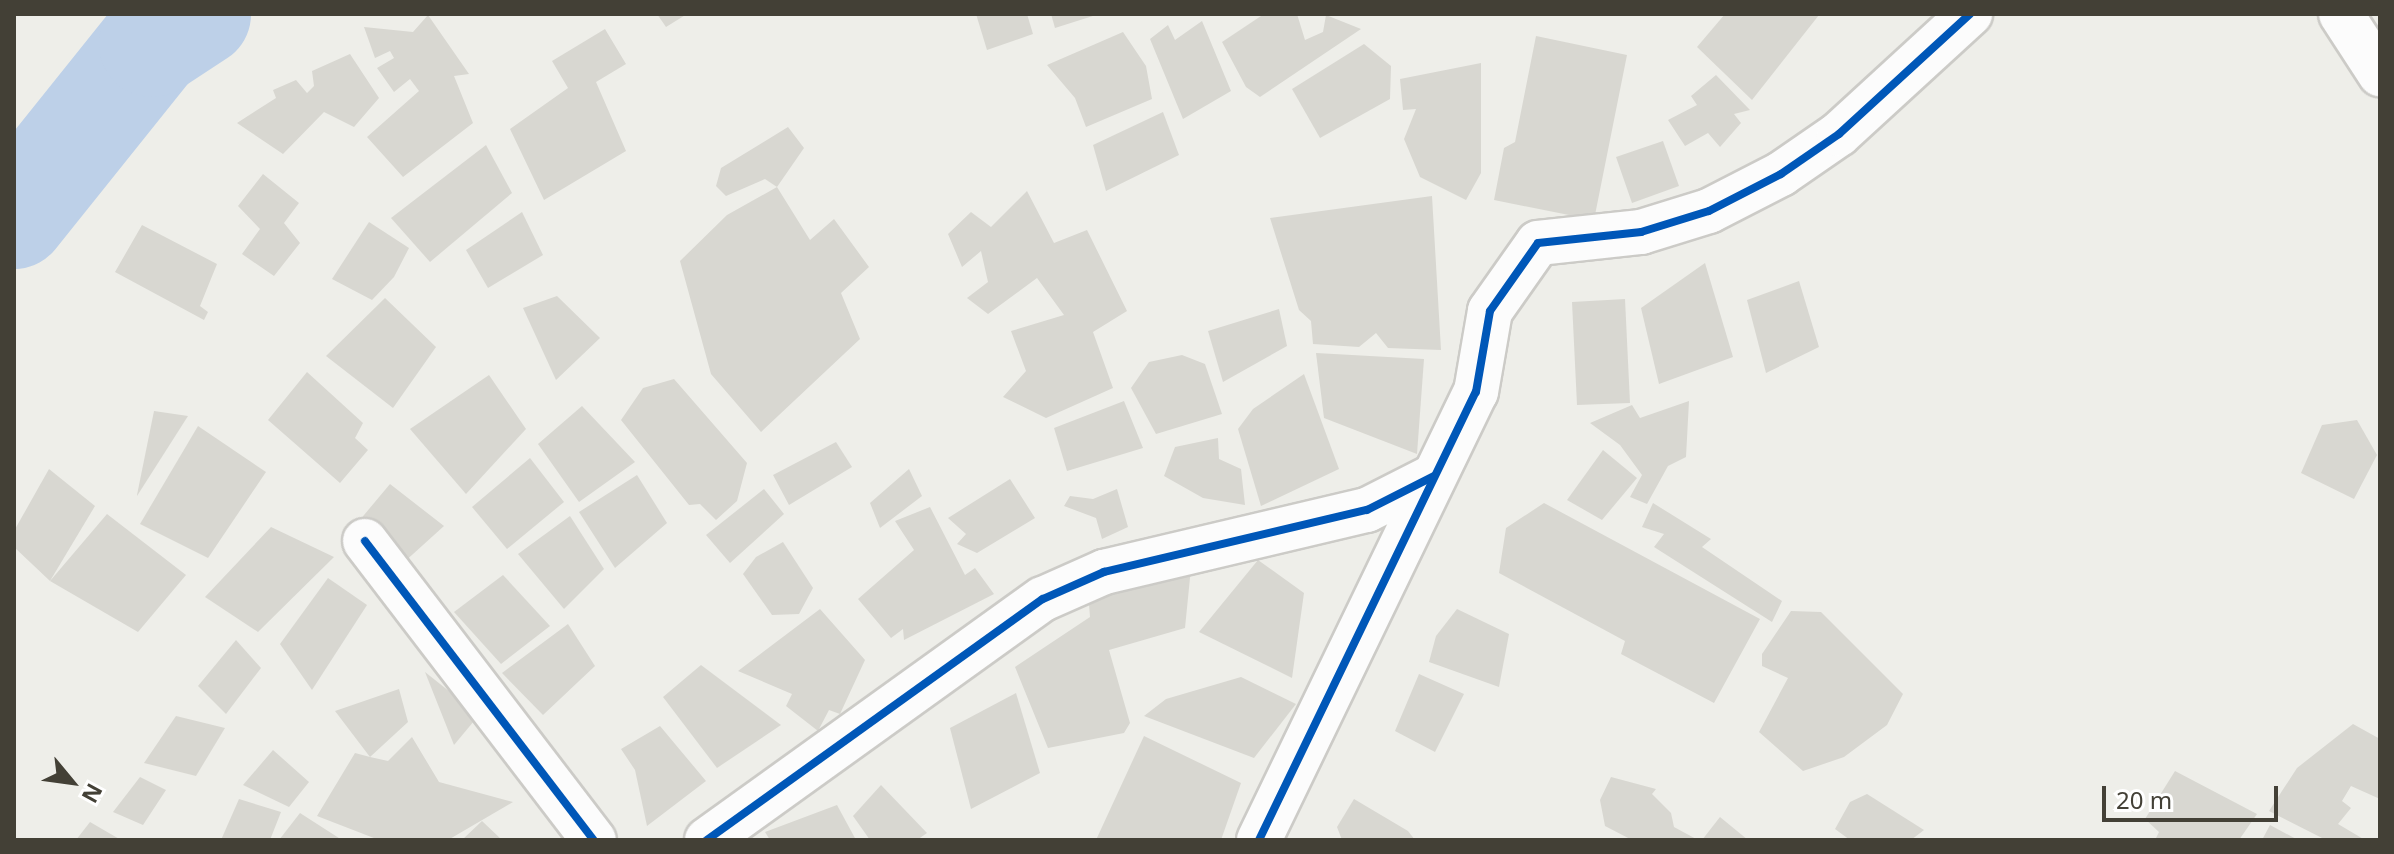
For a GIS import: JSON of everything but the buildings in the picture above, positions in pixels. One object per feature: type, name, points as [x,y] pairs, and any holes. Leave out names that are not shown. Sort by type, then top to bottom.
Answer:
[{"type":"street","points":[[1259,840],[1476,392],[1490,311],[1538,243],[1641,232],[1709,211],[1781,174],[1839,134],[1970,14]]},
{"type":"street","points":[[2341,14],[2380,74]]},
{"type":"street","points":[[707,840],[1043,599],[1104,572],[1367,510],[1434,476]]},
{"type":"street","points":[[365,541],[594,840]]},
{"type":"waterway","points":[[14,216],[152,44],[198,14]]},
{"type":"cycle path","points":[[1259,840],[1476,392],[1490,311],[1538,243],[1641,232],[1709,211],[1781,174],[1839,134],[1970,14]]},
{"type":"cycle path","points":[[707,840],[1043,599],[1104,572],[1367,510],[1434,476]]},
{"type":"cycle path","points":[[365,541],[594,840]]}]
